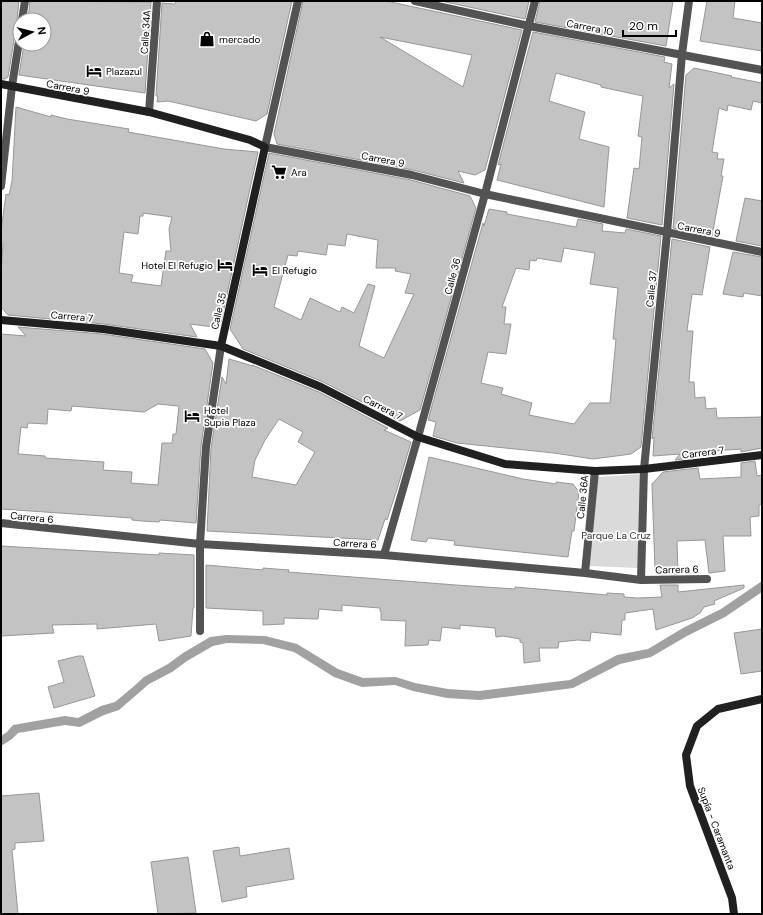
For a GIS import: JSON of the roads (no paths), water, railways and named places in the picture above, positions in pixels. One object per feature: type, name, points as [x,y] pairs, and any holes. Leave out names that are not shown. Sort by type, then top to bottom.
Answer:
[{"type":"main road","name":"Carrera 9","points":[[1,84],[149,112],[250,140],[265,147]]},
{"type":"main road","name":"Calle 35","points":[[221,346],[265,147]]},
{"type":"main road","name":"Carrera 7","points":[[1,320],[103,328],[221,346],[321,387],[418,437],[505,464],[595,471],[644,469],[762,456]]},
{"type":"main road","name":"Supía - Caramanta","points":[[734,914],[732,898],[690,786],[686,755],[697,726],[718,709],[762,699]]},
{"type":"street","points":[[23,12],[25,1]]},
{"type":"street","name":"Calle 34A","points":[[149,112],[157,1]]},
{"type":"street","name":"Calle 35","points":[[265,147],[298,1]]},
{"type":"street","name":"Carrera 10","points":[[416,1],[529,26],[762,70]]},
{"type":"street","name":"Calle 36","points":[[384,554],[485,194],[535,1]]},
{"type":"street","name":"Calle 37","points":[[641,580],[644,469],[667,233],[682,54],[689,1]]},
{"type":"street","points":[[1,186],[17,52]]},
{"type":"street","name":"Carrera 9","points":[[265,147],[412,175],[485,194],[762,252]]},
{"type":"street","name":"Calle 35","points":[[200,631],[200,544],[206,447],[221,346]]},
{"type":"street","name":"Calle 36A","points":[[585,573],[595,471]]},
{"type":"street","name":"Carrera 6","points":[[1,523],[200,544],[384,554],[585,573],[641,580],[707,579]]},
{"type":"place","name":"mercado","points":[[207,39]]},
{"type":"place","name":"Plazazul","points":[[94,71]]},
{"type":"place","name":"Ara","points":[[279,172]]},
{"type":"place","name":"Hotel El Refugio","points":[[225,265]]},
{"type":"place","name":"El Refugio","points":[[260,270]]},
{"type":"place","name":"Hotel Supia Plaza","points":[[192,416]]},
{"type":"park label","name":"Parque La Cruz","points":[[616,535]]}]
